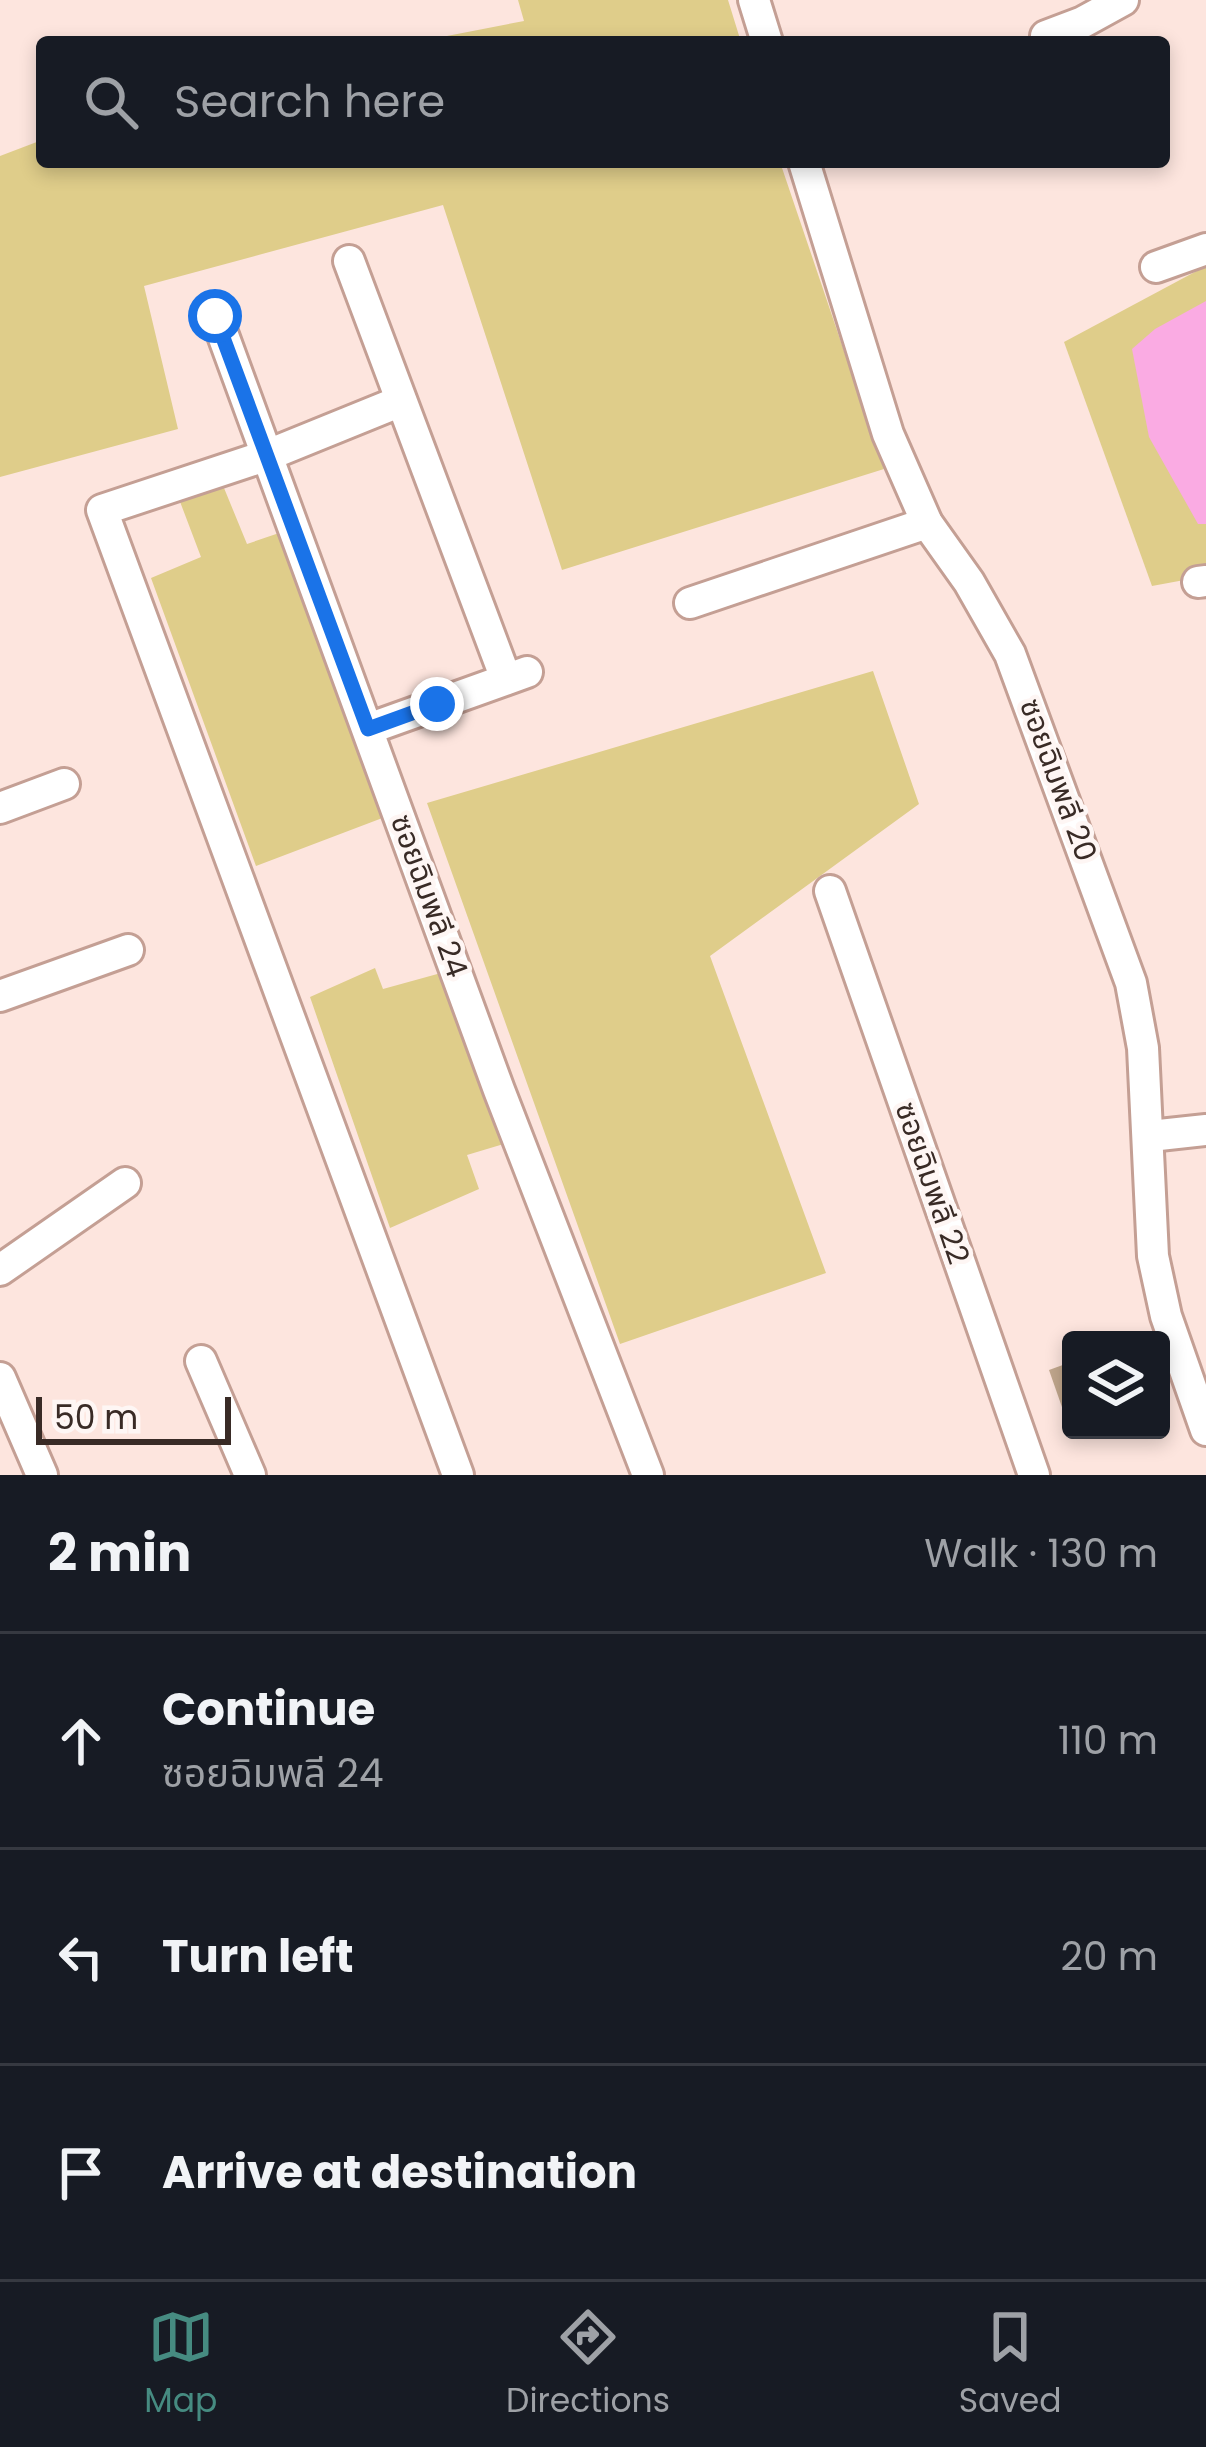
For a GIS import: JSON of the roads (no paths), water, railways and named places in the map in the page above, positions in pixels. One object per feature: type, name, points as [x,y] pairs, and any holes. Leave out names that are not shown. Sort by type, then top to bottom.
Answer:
[{"type":"street","points":[[754,0],[764,36]]},
{"type":"street","points":[[1046,36],[1123,0]]},
{"type":"street","name":"ซอยฉิมพลี 20","points":[[806,168],[889,434],[927,523],[969,582],[1010,654],[1131,983],[1143,1048],[1153,1256],[1166,1316],[1206,1430]]},
{"type":"street","points":[[1156,267],[1206,249]]},
{"type":"street","points":[[349,260],[401,401],[516,676],[368,729]]},
{"type":"street","name":"ซอยฉิมพลี 24","points":[[215,316],[500,1090],[648,1475]]},
{"type":"street","points":[[401,401],[268,455],[102,510],[458,1475]]},
{"type":"street","points":[[690,603],[927,523]]},
{"type":"street","points":[[0,808],[64,784]]},
{"type":"street","name":"ซอยฉิมพลี 22","points":[[830,891],[1034,1475]]},
{"type":"street","points":[[0,996],[128,950]]},
{"type":"street","points":[[1150,1136],[1206,1130]]},
{"type":"street","points":[[0,1270],[125,1183]]},
{"type":"street","points":[[200,1361],[250,1475]]},
{"type":"street","points":[[0,1378],[42,1475]]}]
